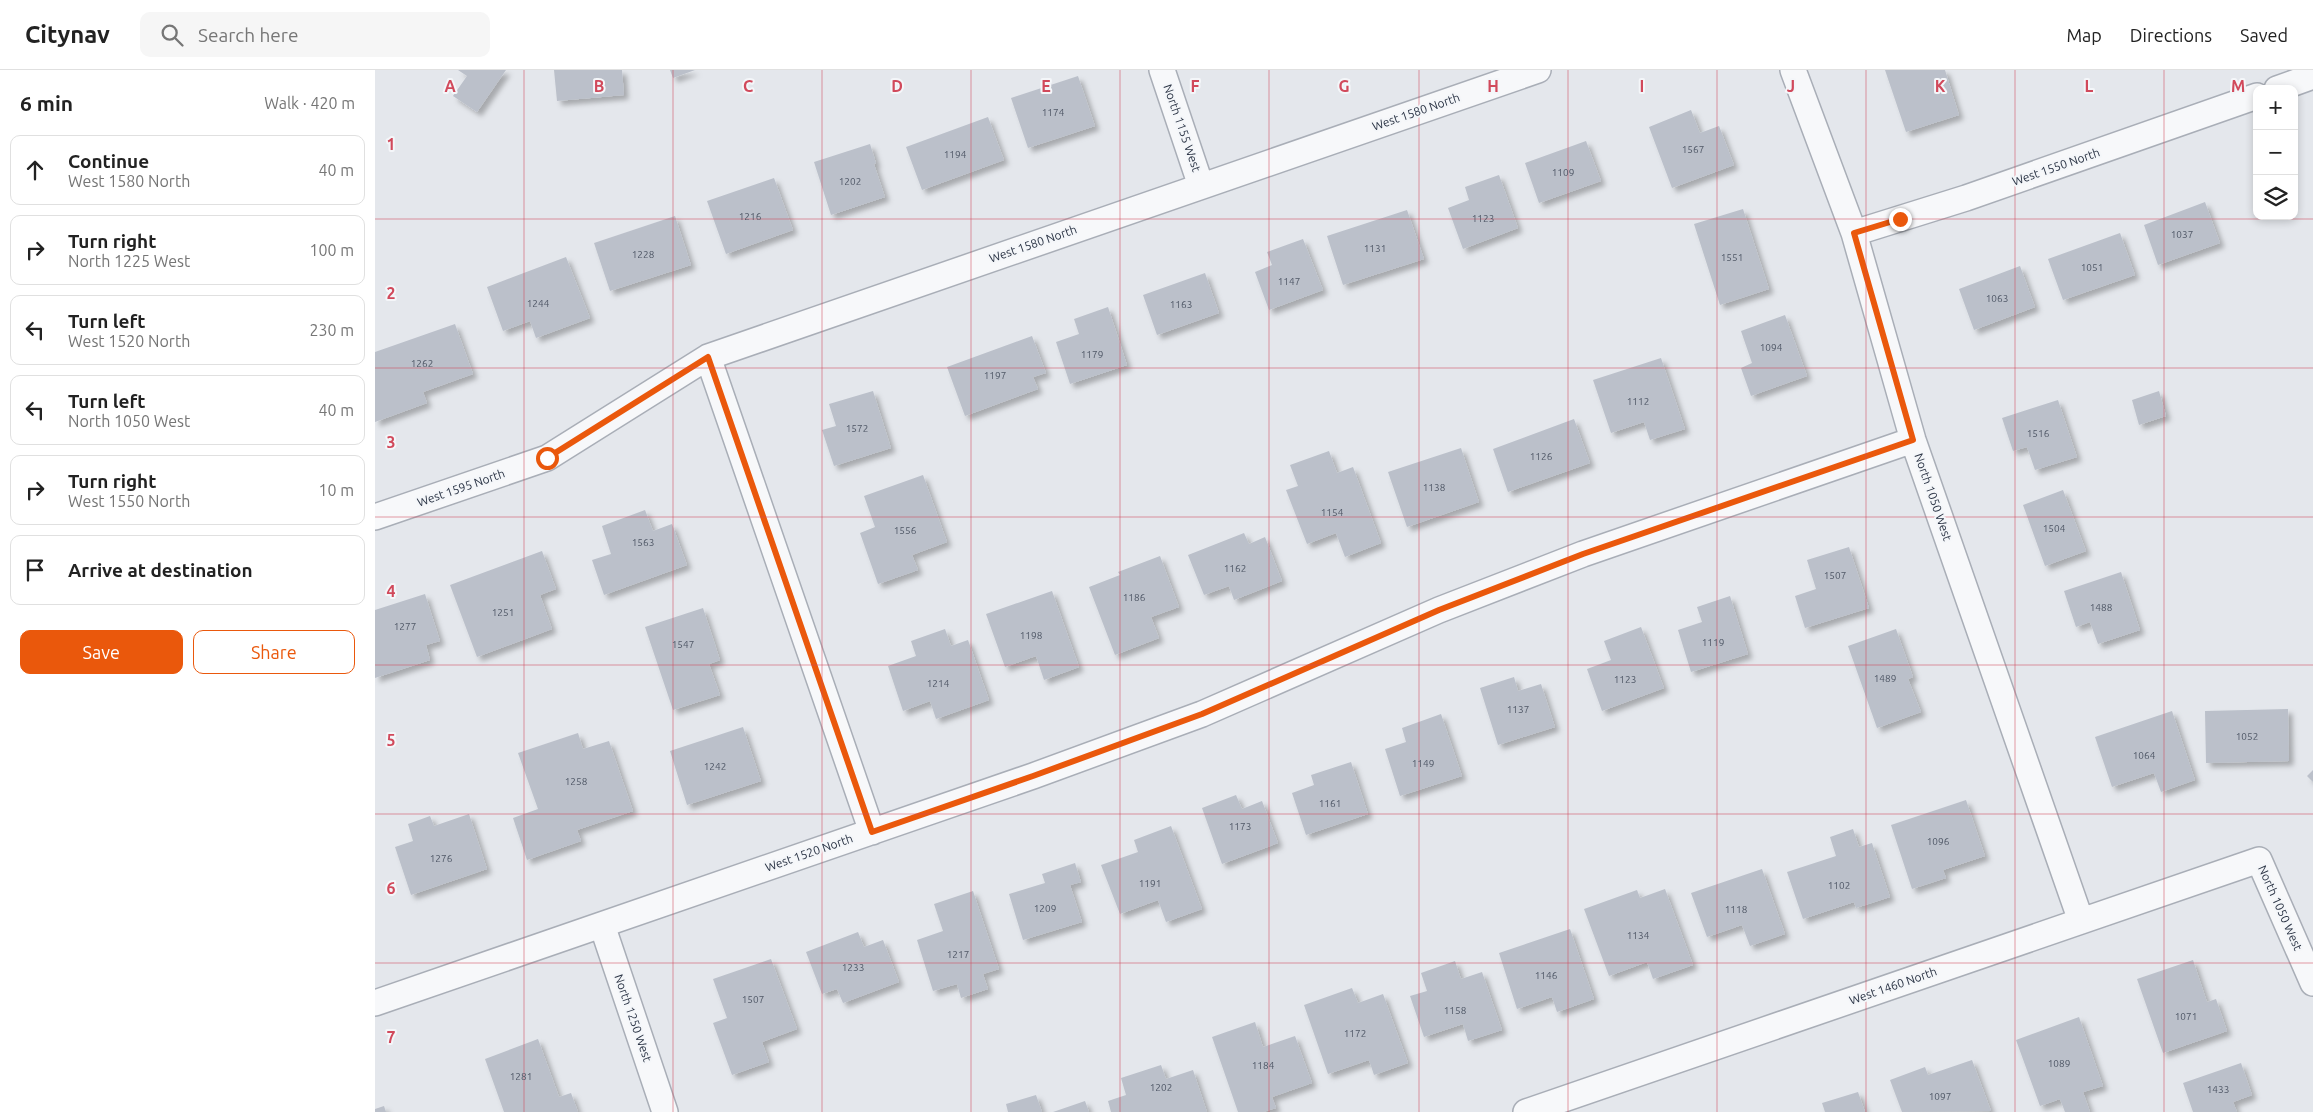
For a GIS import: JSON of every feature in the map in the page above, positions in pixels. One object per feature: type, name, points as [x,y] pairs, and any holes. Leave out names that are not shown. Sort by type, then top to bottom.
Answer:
[{"type":"street","name":"North 1155 West","points":[[1162,70],[1201,186]]},
{"type":"street","name":"West 1580 North","points":[[547,458],[708,357],[1538,70]]},
{"type":"street","name":"North 1050 West","points":[[1793,70],[1854,233],[1913,440],[2081,921]]},
{"type":"street","points":[[2288,85],[2313,76]]},
{"type":"street","name":"West 1550 North","points":[[1854,233],[1966,198],[2253,97]]},
{"type":"street","points":[[708,357],[872,832]]},
{"type":"street","name":"West 1520 North","points":[[375,1003],[1033,776],[1202,714],[1439,610],[1583,554],[1913,440]]},
{"type":"street","name":"West 1595 North","points":[[375,517],[547,458]]},
{"type":"street","name":"North 1050 West","points":[[2259,860],[2313,983]]},
{"type":"street","name":"West 1460 North","points":[[1526,1112],[1559,1107],[2081,921],[2259,860]]},
{"type":"street","name":"North 1250 West","points":[[601,925],[665,1112]]},
{"type":"building","points":[[458,70],[506,70],[477,112],[453,96],[467,76]]},
{"type":"building","points":[[554,70],[622,70],[624,95],[557,101]]},
{"type":"building","points":[[670,70],[695,70],[673,78]]},
{"type":"building","points":[[1885,70],[1945,70],[1959,115],[1906,132]]},
{"type":"building","points":[[1078,76],[1095,126],[1028,148],[1011,98]]},
{"type":"building","points":[[1691,110],[1700,133],[1719,126],[1734,165],[1672,188],[1649,127]]},
{"type":"building","points":[[988,117],[1004,160],[922,190],[906,147]]},
{"type":"building","points":[[1586,141],[1601,181],[1539,203],[1525,163]]},
{"type":"building","points":[[870,144],[876,163],[874,164],[885,197],[831,215],[814,162]]},
{"type":"building","points":[[1499,175],[1518,228],[1463,249],[1448,208],[1469,200],[1465,187]]},
{"type":"building","points":[[774,178],[793,230],[726,254],[707,201]]},
{"type":"building","points":[[2205,202],[2220,243],[2158,265],[2144,225]]},
{"type":"building","points":[[1743,209],[1769,289],[1720,305],[1694,224]]},
{"type":"building","points":[[1407,210],[1424,259],[1343,285],[1327,236]]},
{"type":"building","points":[[675,216],[691,265],[610,291],[594,243]]},
{"type":"building","points":[[2120,233],[2135,275],[2063,300],[2048,259]]},
{"type":"building","points":[[1303,239],[1323,290],[1269,310],[1255,272],[1272,265],[1267,252]]},
{"type":"building","points":[[566,257],[590,318],[536,338],[530,321],[503,331],[487,287]]},
{"type":"building","points":[[2020,266],[2035,307],[1974,330],[1959,289]]},
{"type":"building","points":[[1205,273],[1219,313],[1157,335],[1143,295]]},
{"type":"building","points":[[1108,307],[1127,365],[1070,384],[1056,342],[1079,334],[1074,319]]},
{"type":"building","points":[[1785,315],[1807,376],[1751,396],[1741,368],[1752,363],[1741,331]]},
{"type":"building","points":[[455,324],[473,374],[423,392],[427,403],[375,422],[375,352]]},
{"type":"building","points":[[1032,336],[1046,373],[1033,377],[1038,389],[965,416],[947,367]]},
{"type":"building","points":[[1661,358],[1685,429],[1650,440],[1644,422],[1611,433],[1593,380]]},
{"type":"building","points":[[873,391],[891,448],[834,466],[822,430],[836,426],[829,404]]},
{"type":"building","points":[[2159,391],[2166,416],[2139,425],[2132,400]]},
{"type":"building","points":[[2058,400],[2077,457],[2035,470],[2027,447],[2013,451],[2002,418]]},
{"type":"building","points":[[1574,419],[1590,463],[1508,492],[1493,449]]},
{"type":"building","points":[[1461,448],[1479,502],[1407,527],[1388,472]]},
{"type":"building","points":[[1329,451],[1337,473],[1353,467],[1381,543],[1345,557],[1336,533],[1307,544],[1286,490],[1298,486],[1290,465]]},
{"type":"building","points":[[923,475],[947,542],[912,555],[918,570],[878,584],[860,533],[875,527],[864,496]]},
{"type":"building","points":[[2063,490],[2086,551],[2045,566],[2023,505]]},
{"type":"building","points":[[645,510],[653,531],[672,524],[687,565],[604,595],[592,560],[611,554],[602,526]]},
{"type":"building","points":[[1244,533],[1249,544],[1265,537],[1282,581],[1234,600],[1229,586],[1204,595],[1188,555]]},
{"type":"building","points":[[1849,547],[1869,608],[1805,628],[1795,596],[1816,589],[1807,560]]},
{"type":"building","points":[[542,551],[556,589],[540,595],[552,629],[477,657],[450,585]]},
{"type":"building","points":[[1160,556],[1179,607],[1151,617],[1159,638],[1115,655],[1089,587],[1120,575],[1118,572]]},
{"type":"building","points":[[2121,572],[2140,630],[2098,644],[2090,622],[2076,627],[2064,591]]},
{"type":"building","points":[[1052,591],[1079,667],[1044,680],[1036,656],[1005,667],[986,614]]},
{"type":"building","points":[[425,594],[440,641],[426,645],[430,660],[375,678],[375,610]]},
{"type":"building","points":[[1730,596],[1748,654],[1691,672],[1678,630],[1702,622],[1697,607]]},
{"type":"building","points":[[703,608],[720,660],[709,664],[720,695],[673,710],[645,627]]},
{"type":"building","points":[[1641,627],[1664,688],[1602,711],[1587,669],[1611,660],[1604,641]]},
{"type":"building","points":[[945,629],[951,646],[968,640],[989,700],[936,719],[930,701],[903,711],[888,666],[916,656],[911,641]]},
{"type":"building","points":[[1896,629],[1913,677],[1908,679],[1921,712],[1877,728],[1848,646]]},
{"type":"building","points":[[1514,677],[1518,691],[1541,684],[1555,727],[1498,745],[1480,688]]},
{"type":"building","points":[[2288,709],[2289,761],[2206,763],[2205,711]]},
{"type":"building","points":[[2172,711],[2195,780],[2161,792],[2154,773],[2112,787],[2095,737]]},
{"type":"building","points":[[1441,714],[1462,776],[1400,796],[1385,749],[1406,742],[1402,728]]},
{"type":"building","points":[[743,727],[761,781],[687,805],[670,751]]},
{"type":"building","points":[[578,733],[583,749],[609,741],[633,811],[577,830],[581,841],[527,860],[513,818],[538,809],[518,753]]},
{"type":"building","points":[[1351,762],[1368,814],[1306,835],[1292,793],[1314,785],[1311,775]]},
{"type":"building","points":[[2313,770],[2313,782],[2307,776]]},
{"type":"building","points":[[1236,795],[1242,809],[1262,801],[1278,843],[1222,864],[1202,808]]},
{"type":"building","points":[[1966,800],[1985,856],[1943,870],[1946,878],[1912,889],[1891,825]]},
{"type":"building","points":[[469,814],[487,869],[411,895],[395,847],[413,841],[408,824],[430,816],[434,826]]},
{"type":"building","points":[[1171,826],[1202,909],[1166,922],[1158,900],[1120,914],[1101,865],[1138,852],[1134,840]]},
{"type":"building","points":[[1853,829],[1859,847],[1872,843],[1890,897],[1856,908],[1854,902],[1803,919],[1787,872],[1836,856],[1830,837]]},
{"type":"building","points":[[1075,863],[1081,882],[1070,885],[1082,922],[1023,940],[1009,894],[1045,883],[1042,874]]},
{"type":"building","points":[[1762,869],[1785,934],[1750,946],[1742,925],[1707,937],[1691,893]]},
{"type":"building","points":[[1665,889],[1693,965],[1653,979],[1647,962],[1609,976],[1584,909],[1637,890],[1640,898]]},
{"type":"building","points":[[973,891],[999,969],[983,974],[988,989],[961,998],[957,984],[933,991],[917,940],[943,931],[934,904]]},
{"type":"building","points":[[1570,929],[1594,999],[1557,1012],[1552,997],[1517,1009],[1499,953]]},
{"type":"building","points":[[858,932],[864,947],[883,940],[899,982],[843,1003],[837,989],[822,994],[806,952]]},
{"type":"building","points":[[771,959],[797,1029],[762,1042],[769,1062],[732,1075],[713,1023],[727,1018],[713,979]]},
{"type":"building","points":[[2193,960],[2207,1002],[2216,999],[2227,1031],[2163,1053],[2137,979]]},
{"type":"building","points":[[1455,961],[1461,979],[1482,972],[1502,1030],[1468,1041],[1463,1024],[1424,1037],[1410,996],[1427,991],[1421,973]]},
{"type":"building","points":[[1352,988],[1358,1003],[1383,994],[1408,1063],[1374,1075],[1369,1060],[1328,1074],[1304,1005]]},
{"type":"building","points":[[2079,1017],[2103,1086],[2083,1092],[2090,1112],[2065,1112],[2060,1099],[2040,1106],[2016,1040]]},
{"type":"building","points":[[1255,1022],[1263,1047],[1295,1036],[1312,1083],[1272,1097],[1276,1108],[1263,1112],[1238,1112],[1212,1037]]},
{"type":"building","points":[[538,1039],[559,1097],[571,1093],[578,1112],[504,1112],[485,1059]]},
{"type":"building","points":[[1972,1060],[1991,1111],[1902,1112],[1890,1080],[1925,1067],[1928,1075]]},
{"type":"building","points":[[2241,1063],[2252,1095],[2233,1102],[2237,1112],[2193,1112],[2183,1083]]},
{"type":"building","points":[[1161,1065],[1166,1079],[1193,1070],[1207,1112],[1111,1112],[1108,1101],[1126,1095],[1121,1078]]},
{"type":"building","points":[[1858,1092],[1865,1112],[1825,1112],[1822,1103]]},
{"type":"building","points":[[1036,1095],[1042,1112],[1008,1112],[1006,1104]]},
{"type":"building","points":[[1085,1101],[1089,1112],[1053,1112]]},
{"type":"building","points":[[384,1106],[386,1112],[375,1112],[375,1109]]},
{"type":"route","points":[[547,458],[708,357],[872,832],[1202,714],[1439,610],[1583,554],[1913,440],[1854,233],[1900,219]]}]
